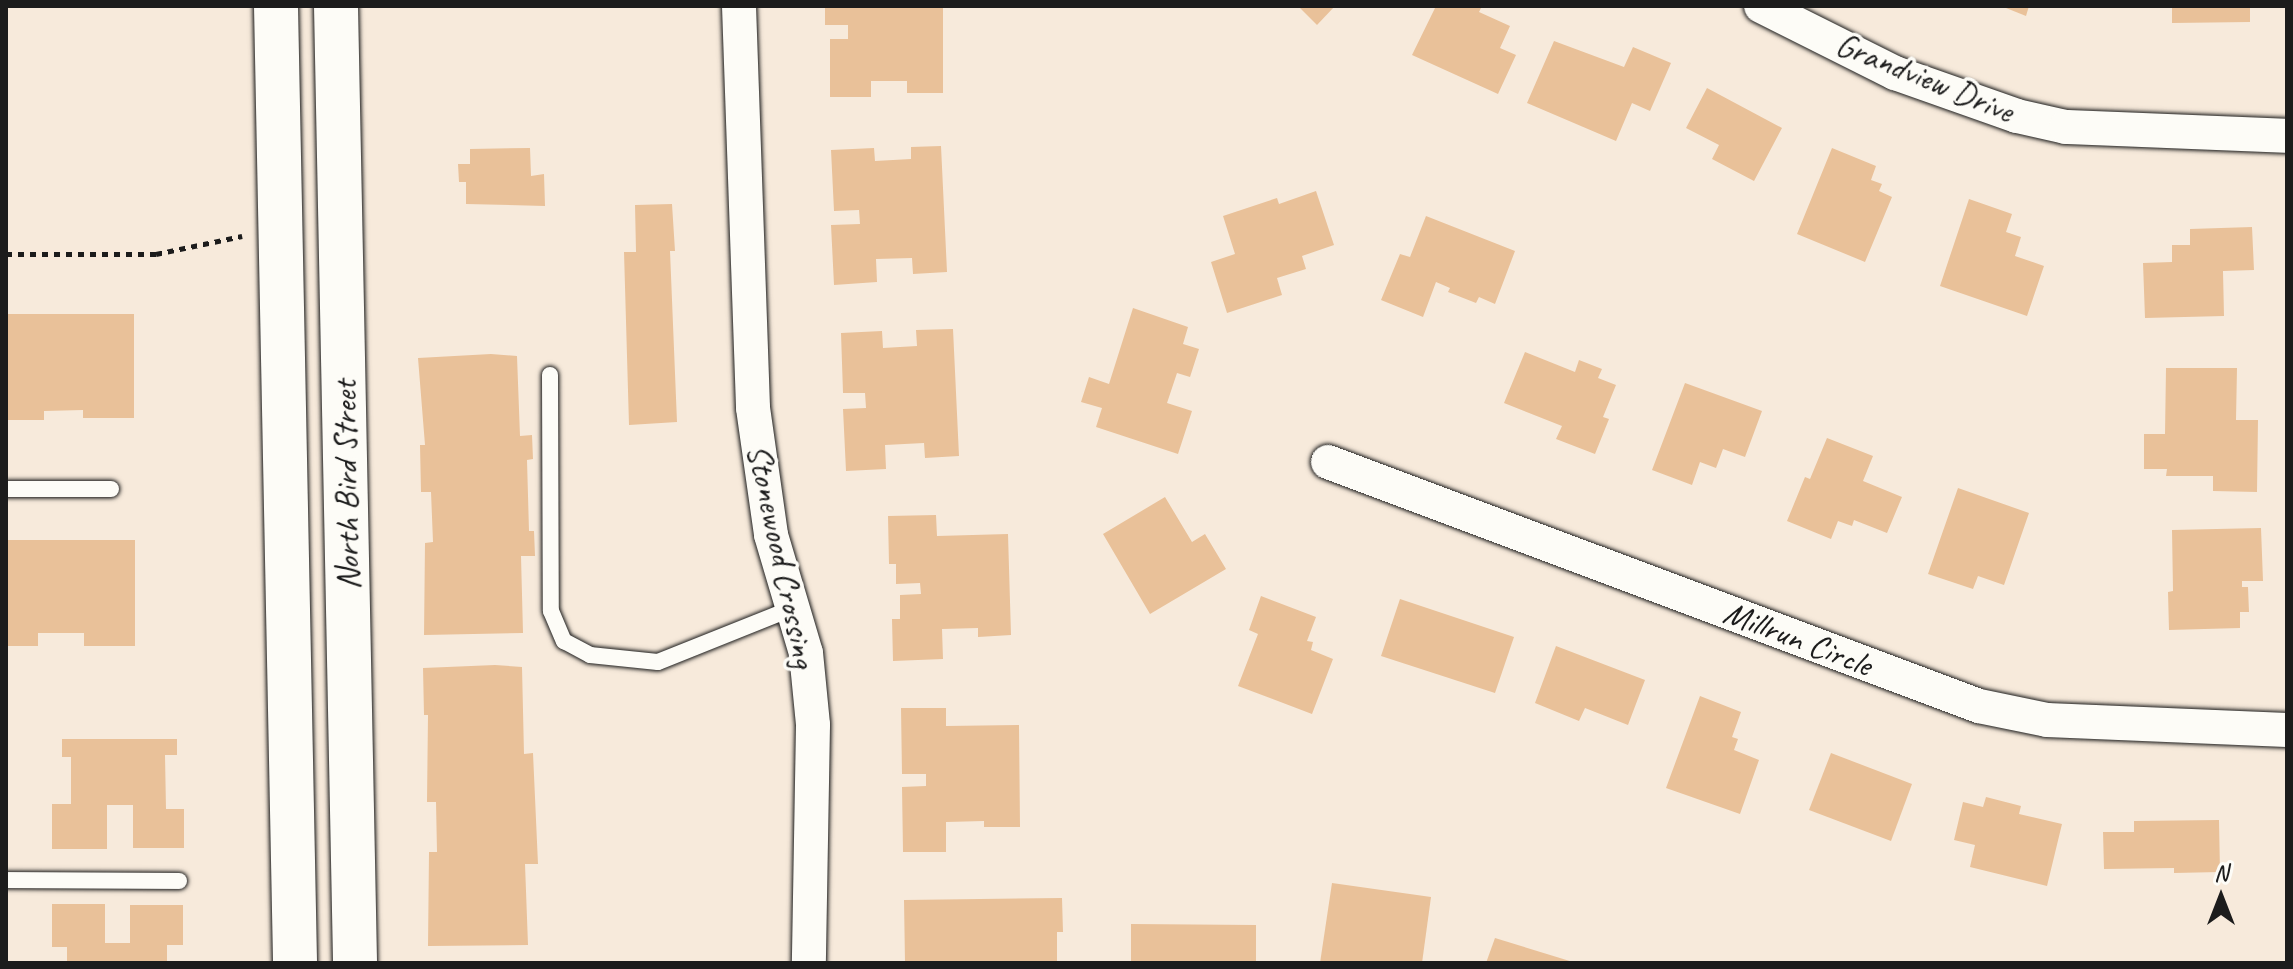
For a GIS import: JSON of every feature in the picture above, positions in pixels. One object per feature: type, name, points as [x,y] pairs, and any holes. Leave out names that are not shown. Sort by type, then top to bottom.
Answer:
[{"type":"street","name":"North Bird Street","points":[[276,6],[295,963]]},
{"type":"street","name":"North Bird Street","points":[[336,6],[355,963]]},
{"type":"street","name":"Stonewood Crossing","points":[[739,6],[753,408],[771,535],[806,653],[813,725],[809,963]]},
{"type":"street","name":"Grandview Drive","points":[[1761,6],[1895,73],[2017,116],[2066,127],[2287,136]]},
{"type":"street","name":"Millrun Circle","points":[[1328,462],[1979,706],[2047,720],[2287,730]]},
{"type":"lane","points":[[550,375],[551,611],[564,641],[590,655],[658,662],[793,608]]},
{"type":"lane","points":[[6,489],[111,489]]},
{"type":"lane","points":[[6,880],[179,881]]},
{"type":"path","points":[[6,254],[156,254],[251,234]]},
{"type":"building","points":[[825,6],[943,6],[943,93],[907,93],[907,81],[871,81],[871,97],[830,97],[830,39],[848,39],[848,25],[825,25]]},
{"type":"building","points":[[1298,6],[1335,6],[1317,25]]},
{"type":"building","points":[[1436,6],[1482,6],[1479,12],[1510,26],[1500,48],[1516,55],[1498,94],[1412,55]]},
{"type":"building","points":[[2001,6],[2029,6],[2026,16]]},
{"type":"building","points":[[2172,6],[2250,6],[2250,22],[2172,23]]},
{"type":"building","points":[[1554,41],[1624,67],[1633,47],[1671,63],[1650,111],[1632,103],[1616,141],[1527,103]]},
{"type":"building","points":[[1707,88],[1782,128],[1754,181],[1712,159],[1719,145],[1686,128]]},
{"type":"building","points":[[941,146],[947,272],[913,274],[912,258],[876,259],[877,282],[834,285],[831,225],[860,224],[859,210],[834,211],[831,150],[874,148],[875,161],[911,159],[911,147]]},
{"type":"building","points":[[530,148],[531,176],[544,174],[545,206],[466,204],[466,182],[459,182],[458,164],[470,164],[470,149]]},
{"type":"building","points":[[1832,148],[1876,166],[1871,180],[1882,184],[1879,191],[1892,197],[1865,262],[1797,234]]},
{"type":"building","points":[[1316,191],[1334,245],[1302,256],[1306,269],[1277,278],[1282,295],[1227,313],[1211,262],[1235,254],[1223,216],[1277,198],[1279,204]]},
{"type":"building","points":[[1969,199],[2012,214],[2006,232],[2021,237],[2015,256],[2044,266],[2027,316],[1940,286]]},
{"type":"building","points":[[672,204],[675,251],[670,251],[677,422],[629,425],[624,252],[636,252],[635,205]]},
{"type":"building","points":[[1426,216],[1515,251],[1495,304],[1479,297],[1476,303],[1448,292],[1450,288],[1436,282],[1423,317],[1381,300],[1400,254],[1410,257]]},
{"type":"building","points":[[2252,227],[2254,270],[2223,271],[2224,316],[2145,318],[2143,263],[2172,262],[2172,245],[2190,245],[2190,229]]},
{"type":"building","points":[[1133,308],[1188,327],[1183,344],[1199,349],[1190,377],[1177,373],[1167,403],[1192,411],[1178,454],[1096,427],[1102,408],[1081,402],[1089,377],[1109,384]]},
{"type":"building","points":[[6,314],[134,314],[134,418],[83,418],[83,410],[44,411],[44,420],[6,420]]},
{"type":"building","points":[[953,329],[959,456],[925,458],[924,443],[885,445],[886,469],[846,471],[843,409],[866,408],[865,393],[843,393],[841,333],[882,331],[883,348],[917,346],[916,330]]},
{"type":"building","points":[[1525,352],[1575,372],[1579,360],[1602,369],[1598,378],[1616,385],[1603,417],[1609,419],[1595,454],[1556,439],[1562,426],[1504,403]]},
{"type":"building","points":[[491,354],[517,356],[520,436],[532,435],[533,459],[527,460],[529,531],[534,531],[535,556],[521,556],[523,633],[424,635],[425,543],[433,542],[431,492],[421,492],[420,445],[425,445],[418,358]]},
{"type":"building","points":[[2166,368],[2237,368],[2236,420],[2258,420],[2257,492],[2213,491],[2213,476],[2166,476],[2167,469],[2144,469],[2144,434],[2165,434]]},
{"type":"building","points":[[1685,383],[1762,411],[1745,457],[1723,449],[1716,468],[1700,462],[1692,485],[1652,470]]},
{"type":"building","points":[[1827,438],[1873,456],[1863,481],[1902,497],[1887,533],[1854,520],[1852,526],[1838,521],[1831,539],[1787,521],[1805,477],[1810,479]]},
{"type":"building","points":[[1958,488],[2029,513],[2004,585],[1978,576],[1973,589],[1928,574]]},
{"type":"building","points":[[1165,497],[1192,542],[1205,534],[1226,569],[1150,614],[1103,534]]},
{"type":"building","points":[[936,515],[937,536],[1008,534],[1011,635],[978,637],[978,628],[942,629],[943,659],[893,661],[892,619],[900,619],[900,595],[921,594],[920,583],[896,584],[896,564],[889,564],[888,516]]},
{"type":"building","points":[[2261,528],[2263,581],[2242,581],[2242,587],[2248,587],[2249,612],[2240,612],[2240,628],[2169,630],[2168,592],[2173,591],[2172,530]]},
{"type":"building","points":[[6,540],[135,540],[135,646],[84,646],[84,633],[38,633],[38,646],[6,646]]},
{"type":"building","points":[[1261,596],[1316,617],[1307,641],[1313,642],[1311,650],[1333,659],[1312,714],[1238,686],[1258,634],[1249,630]]},
{"type":"building","points":[[1400,599],[1514,637],[1495,693],[1381,656]]},
{"type":"building","points":[[1556,646],[1645,680],[1628,725],[1585,708],[1579,721],[1535,703]]},
{"type":"building","points":[[522,667],[524,754],[533,753],[538,864],[525,864],[528,945],[428,946],[429,852],[437,852],[436,802],[427,802],[428,715],[424,715],[423,668]]},
{"type":"building","points":[[1700,696],[1741,712],[1732,737],[1738,739],[1734,750],[1759,760],[1740,814],[1666,788]]},
{"type":"building","points":[[901,708],[946,708],[946,726],[1019,725],[1020,827],[984,827],[984,821],[946,822],[946,852],[903,852],[902,787],[926,786],[926,774],[902,774]]},
{"type":"building","points":[[62,739],[177,739],[177,755],[165,755],[166,809],[184,809],[184,848],[133,848],[133,805],[107,805],[107,849],[52,849],[52,804],[71,804],[71,757],[62,757]]},
{"type":"building","points":[[1831,753],[1912,784],[1891,841],[1809,810]]},
{"type":"building","points":[[1986,797],[2021,806],[2019,814],[2062,824],[2047,886],[1970,867],[1975,845],[1954,840],[1963,802],[1983,807]]},
{"type":"building","points":[[2219,820],[2220,872],[2174,873],[2174,868],[2104,869],[2103,832],[2134,832],[2134,821]]},
{"type":"building","points":[[1332,883],[1431,897],[1422,963],[1320,963]]},
{"type":"building","points":[[1062,898],[1063,932],[1057,932],[1057,963],[905,963],[904,900]]},
{"type":"building","points":[[52,904],[105,904],[105,943],[130,943],[130,905],[183,905],[183,945],[167,945],[167,963],[67,963],[67,947],[52,947]]},
{"type":"building","points":[[1131,924],[1256,925],[1256,963],[1131,963]]},
{"type":"building","points":[[1495,938],[1573,962],[1573,963],[1486,963]]}]
